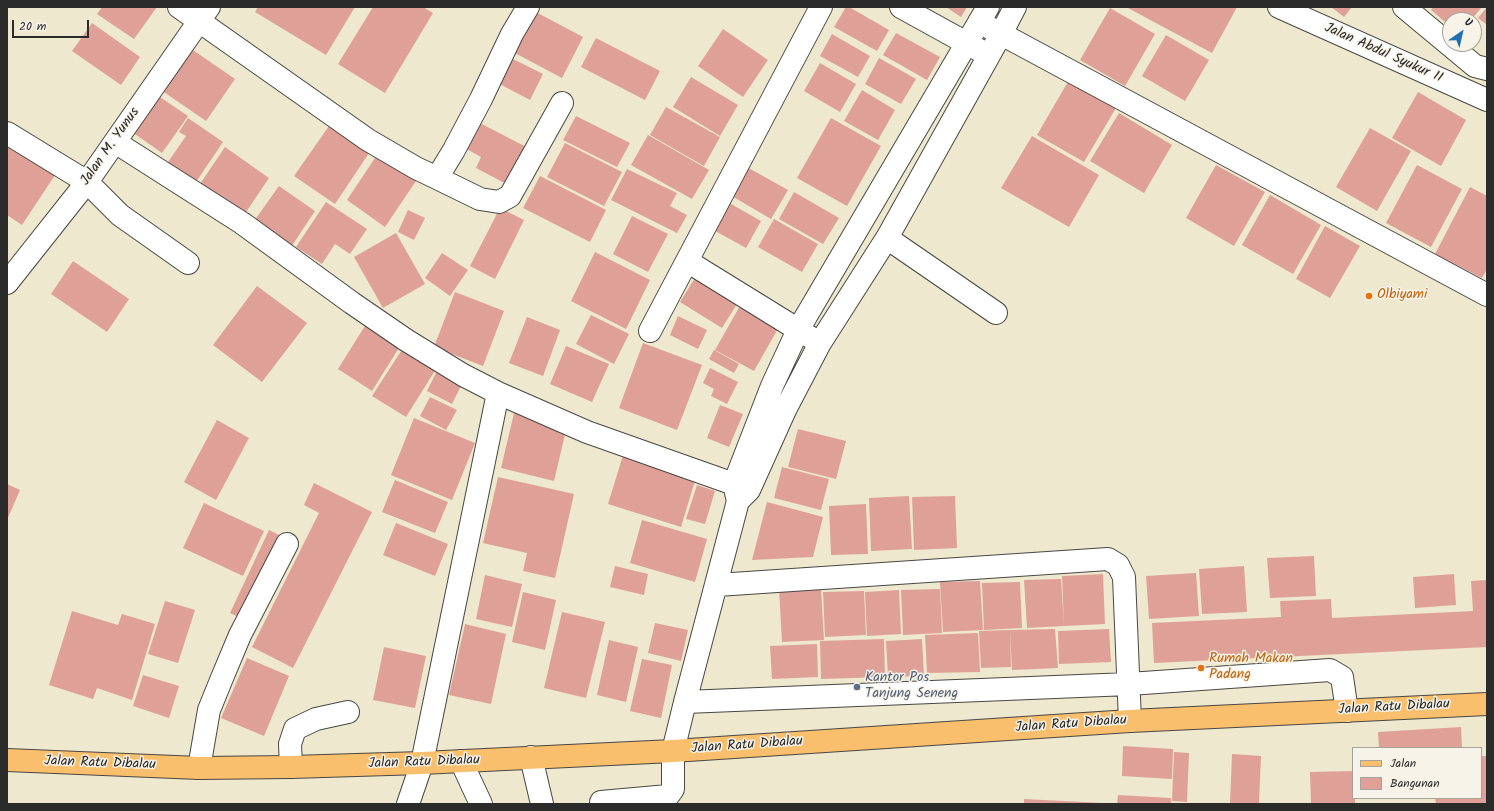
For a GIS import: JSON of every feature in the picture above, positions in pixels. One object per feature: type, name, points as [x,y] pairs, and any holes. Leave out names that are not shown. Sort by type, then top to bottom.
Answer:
[{"type":"main road","name":"Jalan Ratu Dibalau","points":[[7,760],[199,768],[422,763],[674,751],[1130,721],[1487,704]]},
{"type":"street","points":[[179,7],[205,14],[368,140],[416,168],[480,199],[500,202],[510,196],[562,103]]},
{"type":"street","points":[[437,178],[478,106],[512,34],[528,7]]},
{"type":"street","points":[[650,331],[821,7]]},
{"type":"street","points":[[901,7],[989,56]]},
{"type":"street","points":[[740,491],[820,344],[887,238],[1002,34],[1015,7]]},
{"type":"street","name":"Jalan Abdul Syukur II","points":[[1278,7],[1487,100]]},
{"type":"street","points":[[1412,9],[1442,36]]},
{"type":"street","name":"Jalan M. Yunus","points":[[7,283],[87,182],[205,14]]},
{"type":"street","points":[[601,802],[668,796],[673,789],[674,751],[685,702],[717,585],[740,491],[772,386],[798,330],[983,15],[1002,34],[1487,295]]},
{"type":"street","points":[[1424,73],[1456,52]]},
{"type":"street","points":[[1459,52],[1475,66],[1487,69]]},
{"type":"street","points":[[7,133],[87,182],[120,215],[188,262]]},
{"type":"street","points":[[115,142],[242,223],[352,303],[406,340],[463,375],[498,393],[587,432],[740,491]]},
{"type":"street","points":[[887,238],[996,313]]},
{"type":"street","points":[[687,261],[820,344]]},
{"type":"street","points":[[408,804],[422,763],[498,393]]},
{"type":"street","points":[[199,768],[209,710],[240,635],[288,544]]},
{"type":"street","points":[[717,585],[1108,559],[1118,565],[1124,577],[1130,721]]},
{"type":"street","points":[[685,702],[1129,684],[1330,670],[1342,676],[1347,711]]},
{"type":"street","points":[[291,767],[290,744],[295,729],[316,719],[348,712]]},
{"type":"street","points":[[531,757],[542,804]]},
{"type":"street","points":[[461,761],[481,804]]},
{"type":"building","points":[[102,7],[157,7],[134,39],[97,14]]},
{"type":"building","points":[[258,7],[355,7],[326,55],[255,12]]},
{"type":"building","points":[[373,7],[423,7],[433,13],[385,93],[338,64]]},
{"type":"building","points":[[846,7],[849,7],[889,30],[877,51],[834,27]]},
{"type":"building","points":[[946,7],[967,7],[961,17]]},
{"type":"building","points":[[1126,7],[1237,7],[1212,53]]},
{"type":"building","points":[[1331,7],[1352,7],[1344,17]]},
{"type":"building","points":[[1433,7],[1482,7],[1478,12],[1442,12],[1442,19],[1431,10]]},
{"type":"building","points":[[1487,7],[1487,25],[1482,21],[1482,13]]},
{"type":"building","points":[[1110,8],[1155,34],[1125,86],[1080,60]]},
{"type":"building","points":[[532,10],[583,37],[562,78],[511,51]]},
{"type":"building","points":[[92,23],[140,57],[121,85],[72,51]]},
{"type":"building","points":[[723,29],[768,60],[743,97],[698,66]]},
{"type":"building","points":[[896,33],[940,57],[927,80],[883,55]]},
{"type":"building","points":[[832,34],[870,56],[858,77],[820,56]]},
{"type":"building","points":[[1166,35],[1209,60],[1185,101],[1142,76]]},
{"type":"building","points":[[596,38],[660,71],[645,100],[581,67]]},
{"type":"building","points":[[190,48],[235,79],[206,121],[161,90]]},
{"type":"building","points":[[507,56],[543,74],[530,100],[494,81]]},
{"type":"building","points":[[879,58],[916,79],[901,104],[865,84]]},
{"type":"building","points":[[820,63],[856,84],[840,112],[804,91]]},
{"type":"building","points":[[691,77],[738,105],[720,136],[673,107]]},
{"type":"building","points":[[1069,80],[1116,108],[1084,162],[1037,135]]},
{"type":"building","points":[[862,90],[895,110],[878,140],[844,121]]},
{"type":"building","points":[[1418,92],[1466,120],[1441,166],[1392,138]]},
{"type":"building","points":[[157,95],[188,116],[162,153],[132,132]]},
{"type":"building","points":[[666,107],[720,137],[704,166],[650,135]]},
{"type":"building","points":[[1119,113],[1172,145],[1144,193],[1090,161]]},
{"type":"building","points":[[576,116],[630,143],[617,167],[563,140]]},
{"type":"building","points":[[188,118],[223,142],[196,182],[168,162],[186,136],[179,132]]},
{"type":"building","points":[[831,118],[881,146],[847,206],[797,178]]},
{"type":"building","points":[[476,121],[532,150],[512,187],[476,168],[481,157],[463,147]]},
{"type":"building","points":[[329,126],[369,153],[335,204],[294,176]]},
{"type":"building","points":[[1370,128],[1411,151],[1377,211],[1336,187]]},
{"type":"building","points":[[648,135],[709,170],[692,199],[631,165]]},
{"type":"building","points":[[1032,136],[1099,175],[1069,227],[1001,188]]},
{"type":"building","points":[[15,139],[59,169],[22,225],[7,215],[7,150]]},
{"type":"building","points":[[565,143],[622,172],[604,206],[547,177]]},
{"type":"building","points":[[225,147],[269,178],[244,215],[200,184]]},
{"type":"building","points":[[381,149],[420,175],[385,227],[347,200]]},
{"type":"building","points":[[1216,165],[1265,192],[1234,246],[1186,218]]},
{"type":"building","points":[[1417,165],[1462,189],[1431,247],[1386,223]]},
{"type":"building","points":[[745,166],[788,190],[771,219],[730,195]]},
{"type":"building","points":[[627,169],[677,193],[670,206],[687,215],[677,233],[611,200]]},
{"type":"building","points":[[540,176],[606,210],[590,242],[523,208]]},
{"type":"building","points":[[279,186],[315,211],[291,247],[254,221]]},
{"type":"building","points":[[1470,187],[1487,196],[1487,269],[1482,278],[1435,254]]},
{"type":"building","points":[[794,192],[839,218],[823,244],[779,219]]},
{"type":"building","points":[[1270,195],[1321,225],[1293,274],[1242,245]]},
{"type":"building","points":[[724,200],[761,221],[746,248],[708,227]]},
{"type":"building","points":[[326,202],[367,229],[350,254],[335,244],[322,264],[296,247]]},
{"type":"building","points":[[500,208],[524,220],[495,279],[470,266]]},
{"type":"building","points":[[408,210],[425,218],[414,240],[398,232]]},
{"type":"building","points":[[632,216],[668,234],[648,272],[613,254]]},
{"type":"building","points":[[774,219],[818,244],[802,272],[758,247]]},
{"type":"building","points":[[1325,226],[1360,246],[1330,298],[1296,279]]},
{"type":"building","points":[[396,233],[425,284],[383,308],[354,257]]},
{"type":"building","points":[[595,252],[650,280],[626,329],[571,301]]},
{"type":"building","points":[[442,253],[468,270],[450,296],[425,278]]},
{"type":"building","points":[[73,261],[129,299],[107,332],[51,294]]},
{"type":"building","points":[[698,273],[740,299],[722,328],[680,302]]},
{"type":"building","points":[[257,286],[307,323],[262,382],[213,345]]},
{"type":"building","points":[[455,292],[504,311],[483,366],[434,347]]},
{"type":"building","points":[[741,304],[780,325],[754,371],[715,350]]},
{"type":"building","points":[[591,315],[629,334],[614,364],[576,344]]},
{"type":"building","points":[[678,316],[707,330],[698,349],[670,335]]},
{"type":"building","points":[[527,317],[560,330],[543,376],[509,363]]},
{"type":"building","points":[[368,321],[402,343],[372,391],[338,369]]},
{"type":"building","points":[[643,343],[702,365],[677,430],[619,408]]},
{"type":"building","points":[[566,346],[609,364],[592,402],[550,384]]},
{"type":"building","points":[[403,348],[436,369],[406,417],[372,396]]},
{"type":"building","points":[[714,350],[739,364],[734,373],[709,359]]},
{"type":"building","points":[[710,368],[738,382],[727,404],[711,396],[714,389],[703,383]]},
{"type":"building","points":[[438,369],[463,382],[452,404],[427,391]]},
{"type":"building","points":[[430,397],[457,410],[446,430],[420,416]]},
{"type":"building","points":[[720,405],[743,414],[729,447],[707,438]]},
{"type":"building","points":[[514,413],[567,426],[554,481],[501,468]]},
{"type":"building","points":[[414,418],[475,443],[452,500],[391,475]]},
{"type":"building","points":[[217,420],[249,438],[216,500],[184,482]]},
{"type":"building","points":[[798,429],[846,441],[836,479],[788,467]]},
{"type":"building","points":[[624,452],[697,474],[681,527],[608,504]]},
{"type":"building","points":[[782,467],[829,479],[821,510],[774,498]]},
{"type":"building","points":[[498,477],[574,494],[555,578],[523,571],[527,553],[483,543]]},
{"type":"building","points":[[395,480],[448,502],[435,533],[382,512]]},
{"type":"building","points":[[314,483],[372,512],[293,668],[252,647],[319,513],[304,505]]},
{"type":"building","points":[[7,484],[20,490],[7,520]]},
{"type":"building","points":[[697,485],[715,491],[705,524],[686,519]]},
{"type":"building","points":[[909,496],[912,549],[871,551],[869,498]]},
{"type":"building","points":[[955,496],[957,548],[914,550],[912,497]]},
{"type":"building","points":[[767,502],[823,517],[813,557],[752,560]]},
{"type":"building","points":[[204,503],[264,531],[243,576],[183,548]]},
{"type":"building","points":[[866,504],[868,554],[831,555],[829,506]]},
{"type":"building","points":[[642,520],[707,539],[695,582],[630,563]]},
{"type":"building","points":[[396,523],[448,544],[435,576],[383,555]]},
{"type":"building","points":[[269,530],[283,537],[245,620],[230,613]]},
{"type":"building","points":[[1314,556],[1316,596],[1270,598],[1267,558]]},
{"type":"building","points":[[615,566],[648,574],[644,595],[610,587]]},
{"type":"building","points":[[1244,566],[1247,612],[1202,614],[1199,569]]},
{"type":"building","points":[[1196,573],[1199,616],[1149,619],[1146,576]]},
{"type":"building","points":[[1103,574],[1105,624],[1064,626],[1062,576]]},
{"type":"building","points":[[1454,574],[1456,605],[1415,608],[1413,577]]},
{"type":"building","points":[[485,575],[522,584],[512,627],[476,619]]},
{"type":"building","points":[[1061,579],[1064,626],[1027,628],[1024,580]]},
{"type":"building","points":[[1487,580],[1487,647],[1154,663],[1152,623],[1281,617],[1280,601],[1331,599],[1332,618],[1473,611],[1471,581]]},
{"type":"building","points":[[980,581],[983,630],[943,632],[940,582]]},
{"type":"building","points":[[1020,582],[1022,628],[984,630],[982,583]]},
{"type":"building","points":[[821,588],[824,640],[782,642],[779,589]]},
{"type":"building","points":[[940,589],[942,633],[903,635],[901,590]]},
{"type":"building","points":[[899,590],[901,634],[867,636],[865,592]]},
{"type":"building","points":[[864,591],[866,635],[825,637],[823,592]]},
{"type":"building","points":[[523,592],[556,600],[545,650],[512,642]]},
{"type":"building","points":[[165,601],[195,610],[178,663],[148,654]]},
{"type":"building","points":[[72,611],[118,625],[122,614],[155,624],[132,700],[97,688],[93,699],[49,685]]},
{"type":"building","points":[[562,612],[605,622],[586,698],[544,688]]},
{"type":"building","points":[[655,623],[688,630],[681,661],[648,653]]},
{"type":"building","points":[[465,624],[506,634],[491,704],[449,695]]},
{"type":"building","points":[[1055,629],[1058,668],[1012,670],[1010,630]]},
{"type":"building","points":[[1109,629],[1111,662],[1059,664],[1058,631]]},
{"type":"building","points":[[1010,630],[1011,667],[981,668],[979,631]]},
{"type":"building","points":[[978,633],[980,672],[927,673],[925,635]]},
{"type":"building","points":[[884,639],[885,677],[821,679],[820,641]]},
{"type":"building","points":[[922,639],[924,676],[888,677],[886,641]]},
{"type":"building","points":[[609,640],[638,647],[626,702],[597,695]]},
{"type":"building","points":[[817,644],[818,677],[772,679],[770,646]]},
{"type":"building","points":[[384,647],[426,656],[415,708],[373,700]]},
{"type":"building","points":[[247,658],[289,676],[264,736],[221,718]]},
{"type":"building","points":[[642,659],[672,665],[661,718],[630,711]]},
{"type":"building","points":[[143,675],[179,686],[169,718],[133,706]]},
{"type":"building","points":[[1461,727],[1462,747],[1379,747],[1378,732]]},
{"type":"building","points":[[1123,746],[1173,749],[1172,779],[1122,776]]},
{"type":"building","points":[[1174,752],[1189,753],[1187,802],[1172,801]]},
{"type":"building","points":[[1232,754],[1261,756],[1259,804],[1230,804]]},
{"type":"building","points":[[1482,756],[1487,756],[1487,804],[1436,804],[1435,799],[1482,799]]},
{"type":"building","points":[[1352,771],[1352,799],[1355,799],[1355,804],[1311,804],[1310,772]]},
{"type":"building","points":[[1118,795],[1171,798],[1171,804],[1117,804]]},
{"type":"building","points":[[1024,799],[1103,803],[1103,804],[1024,804]]},
{"type":"place","name":"Olbiyami","points":[[1369,296]]},
{"type":"place","name":"Rumah Makan Padang","points":[[1201,668]]},
{"type":"place","name":"Kantor Pos Tanjung Seneng","points":[[857,687]]}]
